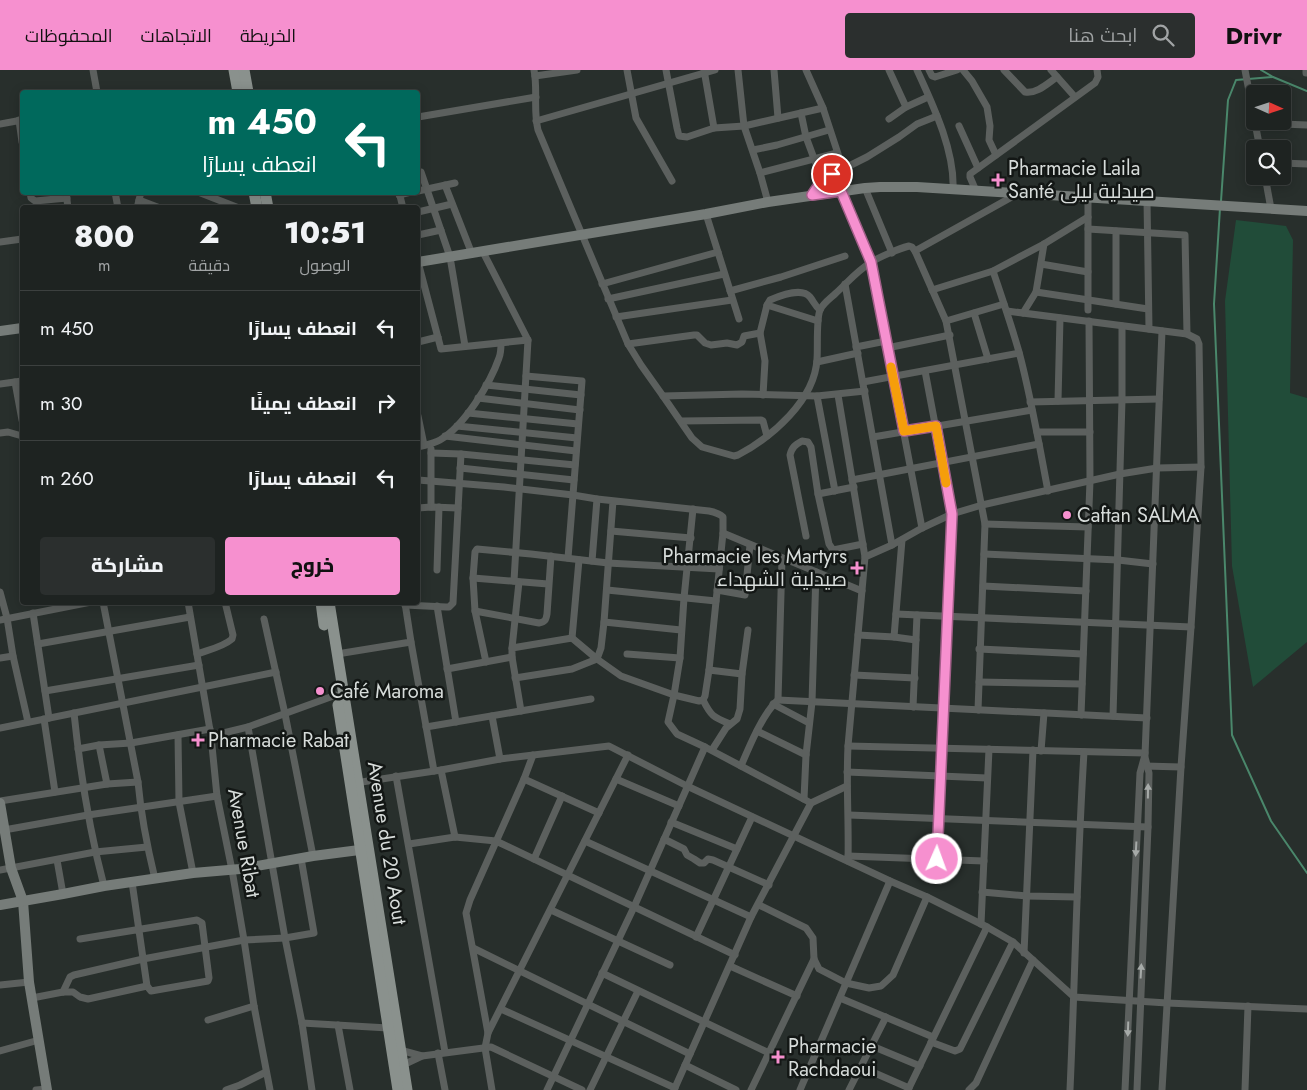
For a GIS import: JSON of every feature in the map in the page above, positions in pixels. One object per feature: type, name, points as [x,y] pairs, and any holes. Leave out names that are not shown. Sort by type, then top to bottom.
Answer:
[{"type":"main road","points":[[234,70],[238,90]]},
{"type":"main road","points":[[244,70],[248,90]]},
{"type":"main road","name":"Avenue du 20 Aout","points":[[321,605],[336,695],[354,783]]},
{"type":"main road","name":"Avenue du 20 Aout","points":[[329,605],[398,1090]]},
{"type":"main road","name":"Avenue du 20 Aout","points":[[364,850],[407,1090]]},
{"type":"street","points":[[94,70],[98,90]]},
{"type":"street","points":[[577,70],[535,73],[536,121],[538,130],[628,344],[641,366],[692,438],[702,447],[734,456],[742,453],[781,425],[812,383],[817,362],[820,310],[845,284],[871,262],[909,246],[915,251],[946,321],[950,335],[985,524],[978,710]]},
{"type":"street","points":[[627,70],[636,118],[672,181]]},
{"type":"street","points":[[666,70],[679,136],[687,137],[714,128],[744,126],[823,108]]},
{"type":"street","points":[[536,121],[704,71],[715,70]]},
{"type":"street","points":[[738,70],[744,126],[768,202]]},
{"type":"street","points":[[774,70],[778,118]]},
{"type":"street","points":[[806,70],[823,108],[842,168]]},
{"type":"street","points":[[889,70],[906,107]]},
{"type":"street","points":[[917,70],[942,128],[954,179],[953,190]]},
{"type":"street","points":[[929,70],[932,76],[935,77],[957,70]]},
{"type":"street","points":[[963,70],[972,81],[986,107],[990,126],[988,138],[996,155]]},
{"type":"street","points":[[1004,70],[1025,92],[1029,93],[1036,91],[1057,77]]},
{"type":"street","points":[[1050,70],[1074,96]]},
{"type":"street","points":[[976,191],[970,174],[1074,96],[1095,83],[1098,78],[1097,70]]},
{"type":"street","points":[[1245,70],[1248,85]]},
{"type":"street","points":[[704,71],[714,128]]},
{"type":"street","points":[[420,117],[536,97]]},
{"type":"street","points":[[889,119],[906,107],[928,97]]},
{"type":"street","points":[[801,113],[806,137],[822,180]]},
{"type":"street","points":[[812,195],[822,180],[842,168],[867,157],[917,124],[937,116]]},
{"type":"street","points":[[0,122],[20,120]]},
{"type":"street","points":[[1291,124],[1307,124]]},
{"type":"street","points":[[959,126],[978,168]]},
{"type":"street","points":[[753,150],[830,130]]},
{"type":"street","points":[[760,173],[837,153]]},
{"type":"street","points":[[1291,163],[1307,164]]},
{"type":"street","points":[[421,172],[450,257],[465,346]]},
{"type":"street","points":[[420,191],[455,183]]},
{"type":"street","points":[[445,185],[452,204],[477,253],[528,340],[515,552],[517,581],[512,648],[521,711]]},
{"type":"street","points":[[1266,185],[1270,209]]},
{"type":"street","points":[[420,262],[768,202],[865,188],[917,187],[1307,211]]},
{"type":"street","points":[[865,188],[892,253]]},
{"type":"street","points":[[841,191],[871,262],[922,528]]},
{"type":"street","points":[[915,251],[1019,193]]},
{"type":"street","points":[[30,195],[35,201],[67,195]]},
{"type":"street","points":[[206,195],[231,205]]},
{"type":"street","points":[[1088,197],[1088,310]]},
{"type":"street","points":[[139,200],[152,205]]},
{"type":"street","points":[[1147,200],[1149,329]]},
{"type":"street","points":[[420,211],[452,204]]},
{"type":"street","points":[[706,214],[739,319]]},
{"type":"street","points":[[932,290],[993,271],[1044,244],[1088,217]]},
{"type":"street","points":[[1088,229],[1185,236],[1187,334]]},
{"type":"street","points":[[420,235],[441,230]]},
{"type":"street","points":[[1116,231],[1116,304]]},
{"type":"street","points":[[0,242],[20,239]]},
{"type":"street","points":[[1023,313],[1036,292],[1044,244]]},
{"type":"street","points":[[602,284],[718,252]]},
{"type":"street","points":[[730,291],[845,256]]},
{"type":"street","points":[[1041,264],[1088,272]]},
{"type":"street","points":[[420,270],[441,349],[528,340]]},
{"type":"street","points":[[993,271],[1019,353],[1048,491]]},
{"type":"street","points":[[608,298],[724,274]]},
{"type":"street","points":[[845,284],[892,545]]},
{"type":"street","points":[[764,394],[766,361],[760,332],[770,300],[795,292],[806,294],[820,310]]},
{"type":"street","points":[[1036,292],[1148,309]]},
{"type":"street","points":[[616,317],[732,300]]},
{"type":"street","points":[[767,305],[818,321]]},
{"type":"street","points":[[946,321],[974,313],[1006,308],[1023,313],[1187,334],[1197,339],[1199,344],[1201,467],[1180,766],[1162,1090]]},
{"type":"street","points":[[974,313],[988,359]]},
{"type":"street","points":[[1058,401],[1060,318]]},
{"type":"street","points":[[1081,715],[1090,481],[1089,321]]},
{"type":"street","points":[[1113,716],[1122,400],[1122,326]]},
{"type":"street","points":[[0,331],[20,328]]},
{"type":"street","points":[[1137,1090],[1148,827],[1149,773],[1145,766],[1145,755],[1162,331]]},
{"type":"street","points":[[628,344],[698,335],[705,343],[712,346],[727,343],[737,345],[742,342],[744,336],[760,332]]},
{"type":"street","points":[[817,362],[857,350],[950,335]]},
{"type":"street","points":[[420,342],[438,337]]},
{"type":"street","points":[[424,445],[440,440],[457,426],[468,413],[486,385],[499,358],[501,343]]},
{"type":"street","points":[[863,382],[1019,353]]},
{"type":"street","points":[[925,371],[952,514],[937,859]]},
{"type":"street","points":[[526,376],[582,381],[568,558]]},
{"type":"street","points":[[0,384],[19,381],[20,395]]},
{"type":"street","points":[[486,385],[581,396]]},
{"type":"street","points":[[663,396],[764,394],[817,396],[864,391]]},
{"type":"street","points":[[838,394],[865,557],[848,746],[848,858]]},
{"type":"street","points":[[817,396],[835,491]]},
{"type":"street","points":[[478,398],[580,410]]},
{"type":"street","points":[[1030,402],[1159,399]]},
{"type":"street","points":[[873,437],[1032,410]]},
{"type":"street","points":[[468,413],[578,424]]},
{"type":"street","points":[[681,421],[761,420],[763,421],[767,436]]},
{"type":"street","points":[[420,426],[424,445],[431,453],[431,507]]},
{"type":"street","points":[[457,426],[577,438]]},
{"type":"street","points":[[0,433],[8,432],[20,435]]},
{"type":"street","points":[[1037,432],[1090,432]]},
{"type":"street","points":[[445,436],[576,451]]},
{"type":"street","points":[[806,536],[790,455],[794,446],[802,441],[808,442],[811,447],[818,494],[832,549],[863,544]]},
{"type":"street","points":[[818,494],[835,491],[880,475],[1039,444]]},
{"type":"street","points":[[431,453],[575,465]]},
{"type":"street","points":[[420,605],[449,607],[453,603],[461,454]]},
{"type":"street","points":[[865,557],[952,514],[1120,474],[1157,468],[1201,467]]},
{"type":"street","points":[[460,468],[574,480]]},
{"type":"street","points":[[420,480],[573,495],[716,513],[723,517],[709,670],[703,700],[708,712],[714,717],[730,724]]},
{"type":"street","points":[[592,561],[597,499]]},
{"type":"street","points":[[597,659],[604,622],[614,501]]},
{"type":"street","points":[[420,508],[458,508]]},
{"type":"street","points":[[438,570],[439,508]]},
{"type":"street","points":[[693,510],[680,658],[668,722],[677,734],[712,750],[811,803]]},
{"type":"street","points":[[985,524],[1088,527]]},
{"type":"street","points":[[611,531],[691,538]]},
{"type":"street","points":[[723,533],[862,591]]},
{"type":"street","points":[[894,638],[902,540]]},
{"type":"street","points":[[717,590],[745,595],[750,545]]},
{"type":"street","points":[[486,662],[475,611],[473,578],[475,550],[477,549],[608,563],[719,569]]},
{"type":"street","points":[[984,554],[1087,558],[1153,564]]},
{"type":"street","points":[[475,611],[540,623],[545,621],[551,556]]},
{"type":"street","points":[[741,766],[757,731],[776,702],[782,558]]},
{"type":"street","points":[[572,638],[579,560]]},
{"type":"street","points":[[804,799],[806,755],[812,702],[816,572]]},
{"type":"street","points":[[473,578],[548,584]]},
{"type":"street","points":[[983,586],[1086,591]]},
{"type":"street","points":[[607,590],[716,601]]},
{"type":"street","points":[[0,592],[3,619],[28,722]]},
{"type":"street","points":[[3,619],[75,605]]},
{"type":"street","points":[[105,605],[154,878]]},
{"type":"street","name":"Avenue Ribat","points":[[188,605],[211,733],[217,796],[232,870],[270,1090]]},
{"type":"street","points":[[197,654],[232,639],[233,635],[226,605]]},
{"type":"street","points":[[405,605],[426,727],[455,837]]},
{"type":"street","points":[[437,606],[456,722]]},
{"type":"street","points":[[33,613],[45,691],[55,792]]},
{"type":"street","points":[[896,614],[1191,628]]},
{"type":"street","points":[[914,707],[917,615]]},
{"type":"street","points":[[38,644],[190,617]]},
{"type":"street","points":[[264,619],[313,856]]},
{"type":"street","points":[[604,622],[681,630]]},
{"type":"street","points":[[712,750],[730,724],[737,718],[740,709],[742,674],[748,630]]},
{"type":"street","points":[[858,635],[916,640]]},
{"type":"street","points":[[512,648],[572,638],[621,676],[674,695],[695,701],[703,700]]},
{"type":"street","points":[[337,654],[411,642]]},
{"type":"street","points":[[979,649],[1083,654]]},
{"type":"street","points":[[627,654],[680,658]]},
{"type":"street","points":[[0,658],[13,656]]},
{"type":"street","points":[[447,668],[512,657]]},
{"type":"street","points":[[515,678],[572,669],[597,659]]},
{"type":"street","points":[[45,691],[198,665]]},
{"type":"street","points":[[709,670],[742,674]]},
{"type":"street","points":[[0,728],[276,672]]},
{"type":"street","points":[[854,675],[914,678]]},
{"type":"street","points":[[980,682],[1082,684]]},
{"type":"street","points":[[78,749],[178,735],[211,733],[248,726],[336,695]]},
{"type":"street","points":[[426,727],[591,699]]},
{"type":"street","points":[[776,702],[812,702],[1147,718]]},
{"type":"street","points":[[776,702],[809,723]]},
{"type":"street","points":[[74,713],[88,815],[104,886]]},
{"type":"street","points":[[1041,750],[1044,713]]},
{"type":"street","points":[[492,716],[500,759]]},
{"type":"street","points":[[248,726],[285,938],[302,1023],[312,1090]]},
{"type":"street","points":[[757,731],[806,755]]},
{"type":"street","points":[[178,735],[179,802],[193,873]]},
{"type":"street","points":[[100,745],[107,784]]},
{"type":"street","points":[[354,783],[500,759],[609,746],[687,786],[794,836],[848,858],[890,881],[984,925],[1013,942],[1074,997],[1307,1009]]},
{"type":"street","points":[[848,746],[1041,750],[1145,755]]},
{"type":"street","points":[[547,1090],[634,907],[705,747]]},
{"type":"street","points":[[861,1068],[908,1089],[984,925],[982,892],[989,749]]},
{"type":"street","points":[[1024,953],[1033,750]]},
{"type":"street","points":[[1070,1090],[1079,824],[1084,752]]},
{"type":"street","points":[[488,1033],[466,913],[533,755]]},
{"type":"street","points":[[492,1090],[485,1048],[488,1033],[628,755]]},
{"type":"street","points":[[1145,766],[1180,766]]},
{"type":"street","points":[[1126,1090],[1140,773],[1145,766]]},
{"type":"street","points":[[847,772],[988,778]]},
{"type":"street","points":[[396,776],[409,844],[442,1053],[445,1090]]},
{"type":"street","points":[[524,779],[599,813]]},
{"type":"street","points":[[616,779],[679,806]]},
{"type":"street","points":[[36,1090],[47,1089],[29,982],[23,901],[11,868],[3,836],[0,805],[55,792],[107,784],[138,782]]},
{"type":"street","points":[[501,1009],[674,1089],[751,917],[811,803],[847,786]]},
{"type":"street","points":[[3,836],[88,815],[217,796]]},
{"type":"street","points":[[534,859],[562,796]]},
{"type":"street","points":[[848,815],[1148,827]]},
{"type":"street","points":[[696,937],[752,817]]},
{"type":"street","points":[[672,822],[737,849]]},
{"type":"street","points":[[409,844],[455,837],[496,841],[735,955]]},
{"type":"street","points":[[664,839],[684,849],[687,855],[700,863],[704,863],[708,859],[721,863],[728,868],[769,885]]},
{"type":"street","points":[[585,841],[751,917]]},
{"type":"street","points":[[0,870],[95,852],[147,847]]},
{"type":"street","points":[[0,904],[154,878],[232,870],[313,856],[364,850]]},
{"type":"street","points":[[64,992],[70,977],[74,975],[143,959],[244,940],[285,938],[314,933],[301,858]]},
{"type":"street","points":[[848,858],[984,861]]},
{"type":"street","points":[[57,860],[63,894]]},
{"type":"street","points":[[800,1090],[890,881]]},
{"type":"street","points":[[80,939],[138,929],[197,920],[202,923],[208,981],[151,991],[146,986],[143,959],[138,929],[132,882]]},
{"type":"street","points":[[982,892],[1027,896],[1077,897]]},
{"type":"street","points":[[759,905],[806,928],[813,938],[814,959],[819,969],[846,983],[869,988],[881,986],[893,975],[927,897]]},
{"type":"street","points":[[550,910],[670,965]]},
{"type":"street","points":[[840,998],[955,1051],[960,1049],[1013,942]]},
{"type":"street","points":[[473,948],[690,1054]]},
{"type":"street","points":[[751,1090],[814,959]]},
{"type":"street","points":[[969,1090],[977,1086],[1033,960]]},
{"type":"street","points":[[730,966],[797,996]]},
{"type":"street","points":[[602,974],[769,1053]]},
{"type":"street","points":[[0,985],[29,982]]},
{"type":"street","points":[[32,998],[73,992],[80,997],[88,999],[146,986]]},
{"type":"street","points":[[590,1090],[638,991]]},
{"type":"street","points":[[208,1020],[254,1006]]},
{"type":"street","points":[[1245,1090],[1248,1006]]},
{"type":"street","points":[[849,1090],[886,1018]]},
{"type":"street","points":[[302,1023],[388,1028]]},
{"type":"street","points":[[338,1025],[350,1090]]},
{"type":"street","points":[[0,1051],[39,1040]]},
{"type":"street","points":[[872,1046],[920,1066]]},
{"type":"street","points":[[403,1066],[422,1056],[491,1047],[582,1090]]},
{"type":"street","points":[[400,1050],[422,1056]]},
{"type":"street","points":[[685,1065],[736,1090]]},
{"type":"street","points":[[226,1090],[241,1088],[266,1072]]},
{"type":"green space","points":[[1236,220],[1286,226],[1293,240],[1290,393],[1307,398],[1307,642],[1253,687],[1232,566],[1225,301]]},
{"type":"waterway","points":[[1261,70],[1307,91]]},
{"type":"waterway","points":[[1221,201],[1228,100],[1236,80],[1273,77]]},
{"type":"waterway","points":[[1220,208],[1214,304],[1232,735],[1271,821],[1307,873]]},
{"type":"slow traffic","points":[[891,367],[904,431],[936,426],[946,483]]},
{"type":"place","name":"Pharmacie Laila Santé صيدلية ليلى","points":[[998,180]]},
{"type":"place","name":"Caftan SALMA","points":[[1067,515]]},
{"type":"place","name":"Pharmacie les Martyrs صيدلية الشهداء","points":[[857,568]]},
{"type":"place","name":"Café Maroma","points":[[320,691]]},
{"type":"place","name":"Pharmacie Rabat","points":[[198,740]]},
{"type":"place","name":"Pharmacie Rachdaoui","points":[[778,1057]]},
{"type":"route","points":[[832,174],[822,180],[812,195],[841,191],[849,209],[871,262],[904,431],[936,426],[952,514],[937,859]]}]
